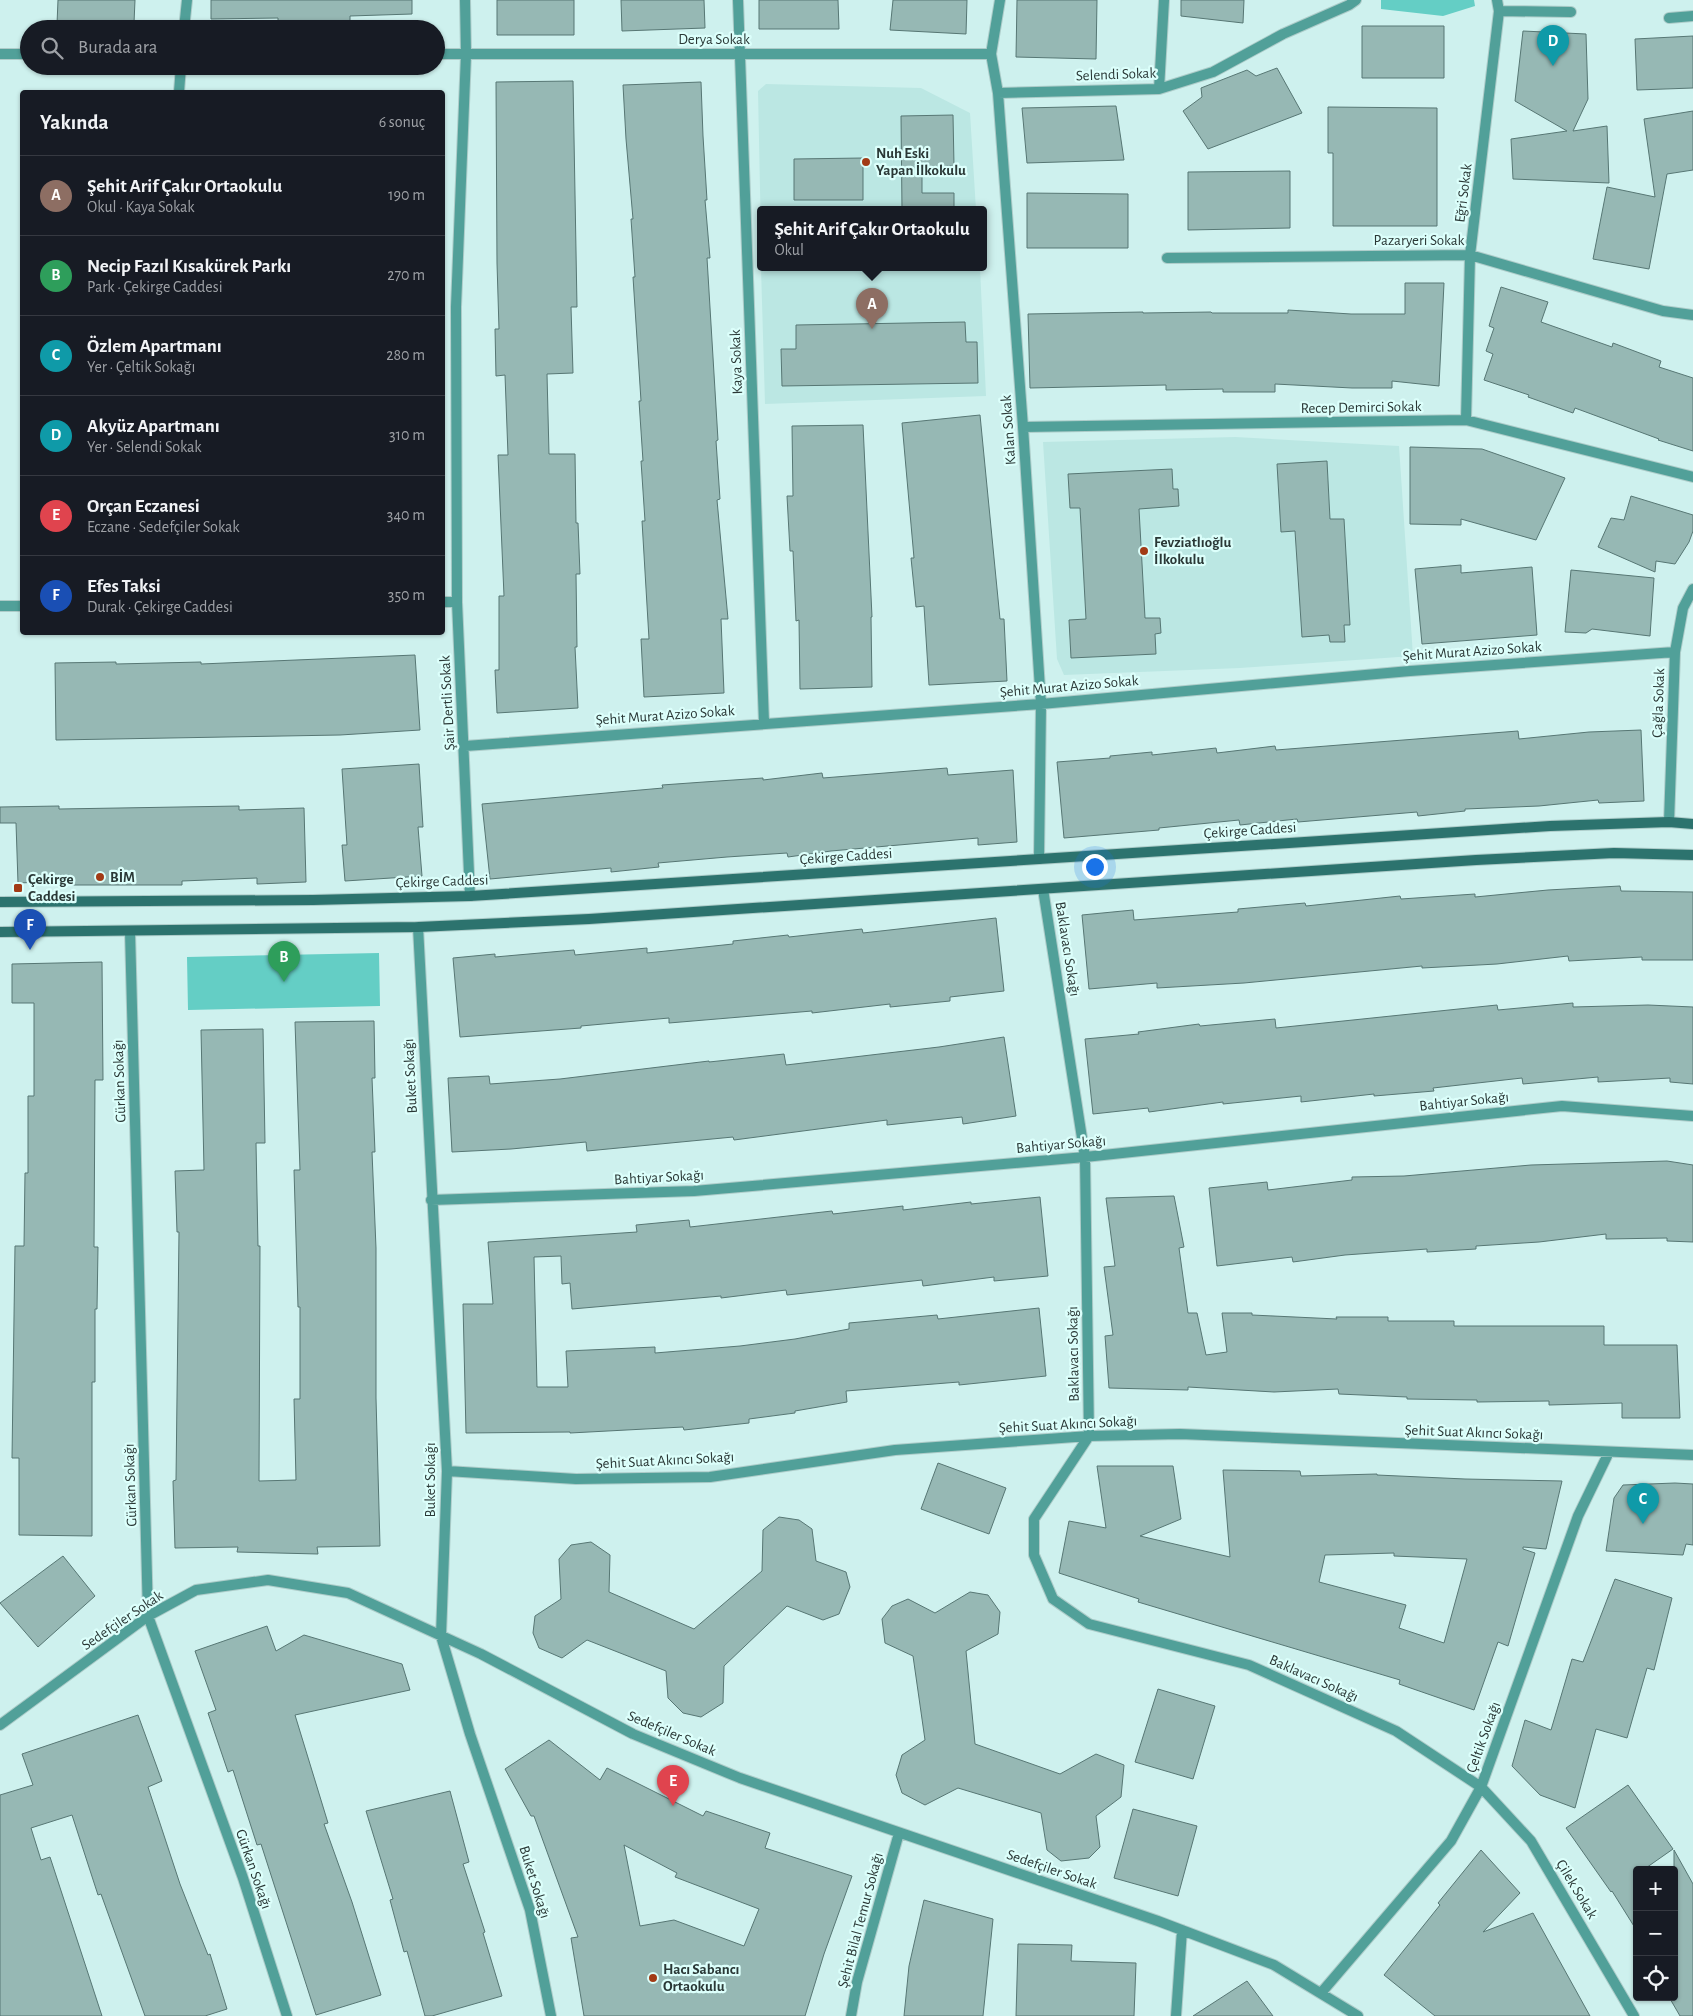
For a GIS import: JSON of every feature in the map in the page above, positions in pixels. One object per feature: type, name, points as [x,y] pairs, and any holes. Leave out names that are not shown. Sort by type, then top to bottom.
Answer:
[{"type":"main road","name":"Çekirge Caddesi","points":[[0,902],[313,900],[470,896],[1550,826],[1669,822],[1693,824]]},
{"type":"main road","points":[[0,932],[418,928],[589,919],[1476,860],[1614,853],[1693,855]]},
{"type":"street","points":[[185,20],[187,0]]},
{"type":"street","name":"Şair Dertli Sokak","points":[[465,0],[466,54],[456,307],[458,602],[470,896]]},
{"type":"street","name":"Kaya Sokak","points":[[738,0],[764,723]]},
{"type":"street","name":"Kalan Sokak","points":[[1000,0],[991,54],[998,93],[1041,704],[1039,859]]},
{"type":"street","points":[[1159,89],[1164,0]]},
{"type":"street","name":"Selendi Sokak","points":[[998,93],[1159,89],[1212,72],[1283,34],[1349,6],[1356,0]]},
{"type":"street","points":[[1498,5],[1571,12]]},
{"type":"street","name":"Eğri Sokak","points":[[1466,420],[1470,255],[1498,5]]},
{"type":"street","points":[[1669,18],[1693,16]]},
{"type":"street","points":[[0,54],[20,54]]},
{"type":"street","name":"Derya Sokak","points":[[445,54],[991,54]]},
{"type":"street","points":[[178,90],[180,75]]},
{"type":"street","name":"Pazaryeri Sokak","points":[[1167,258],[1470,255],[1663,311],[1693,315]]},
{"type":"street","name":"Recep Demirci Sokak","points":[[1023,427],[1466,420],[1693,477]]},
{"type":"street","name":"Çağla Sokak","points":[[1669,822],[1675,652],[1683,608],[1693,589]]},
{"type":"street","points":[[445,602],[458,602]]},
{"type":"street","points":[[0,606],[20,606]]},
{"type":"street","name":"Şehit Murat Azizo Sokak","points":[[465,746],[1041,704],[1410,671],[1675,652]]},
{"type":"street","name":"Baklavacı Sokağı","points":[[1043,889],[1085,1157],[1089,1436],[1034,1519],[1034,1555],[1053,1599],[1089,1624],[1249,1665],[1396,1731],[1481,1787]]},
{"type":"street","name":"Buket Sokağı","points":[[418,928],[431,1200],[447,1471],[441,1636],[470,1734],[530,1910],[551,2016]]},
{"type":"street","name":"Gürkan Sokağı","points":[[130,931],[148,1616],[242,1878],[287,2016]]},
{"type":"street","name":"Bahtiyar Sokağı","points":[[431,1200],[694,1191],[1085,1157],[1562,1106],[1693,1116]]},
{"type":"street","name":"Şehit Suat Akıncı Sokağı","points":[[447,1471],[576,1479],[710,1476],[895,1450],[1089,1436],[1180,1434],[1693,1455]]},
{"type":"street","name":"Çeltik Sokağı","points":[[1321,1993],[1451,1841],[1481,1787],[1578,1516],[1609,1452]]},
{"type":"street","name":"Sedefçiler Sokak","points":[[0,1725],[148,1616],[196,1590],[268,1580],[348,1594],[481,1654],[633,1734],[740,1778],[1182,1930],[1274,1965],[1358,2016]]},
{"type":"street","name":"Çilek Sokak","points":[[1481,1787],[1531,1841],[1634,2016]]},
{"type":"street","name":"Şehit Bilal Temur Sokağı","points":[[851,2016],[857,1982],[899,1833]]},
{"type":"street","points":[[1176,2016],[1182,1930]]},
{"type":"shaded area","points":[[1381,0],[1474,0],[1475,6],[1443,16],[1381,9]]},
{"type":"shaded area","name":"Nuh Eski Yapan İlkokulu","points":[[766,84],[921,88],[970,113],[976,206],[760,206],[758,91]]},
{"type":"shaded area","points":[[761,271],[980,271],[986,396],[765,404]]},
{"type":"shaded area","points":[[1235,437],[1399,446],[1413,656],[1240,668],[1064,675],[1057,659],[1043,442]]},
{"type":"shaded area","points":[[379,953],[380,1006],[188,1010],[187,957]]},
{"type":"building","points":[[58,0],[135,0],[134,20],[57,20]]},
{"type":"building","points":[[211,0],[412,0],[412,14],[350,16],[350,20],[211,19]]},
{"type":"building","points":[[497,0],[574,0],[574,35],[497,35]]},
{"type":"building","points":[[621,0],[704,0],[705,28],[622,31]]},
{"type":"building","points":[[759,0],[838,0],[839,29],[759,29]]},
{"type":"building","points":[[893,0],[967,0],[966,34],[890,30]]},
{"type":"building","points":[[1017,0],[1097,0],[1096,59],[1016,57]]},
{"type":"building","points":[[1181,0],[1244,0],[1243,23],[1181,16]]},
{"type":"building","points":[[1362,26],[1444,26],[1444,78],[1362,78]]},
{"type":"building","points":[[1523,31],[1586,34],[1588,99],[1573,131],[1607,126],[1609,183],[1513,179],[1511,139],[1567,131],[1515,101]]},
{"type":"building","points":[[1693,36],[1693,88],[1637,90],[1635,39]]},
{"type":"building","points":[[1277,68],[1302,113],[1208,149],[1183,111],[1202,97],[1201,88],[1247,70],[1256,76]]},
{"type":"building","points":[[573,81],[577,307],[571,307],[573,373],[547,374],[549,454],[575,454],[576,523],[578,523],[580,574],[576,574],[577,647],[575,647],[578,708],[497,713],[495,670],[499,670],[499,596],[504,596],[498,455],[508,455],[505,375],[496,376],[495,329],[499,329],[496,82]]},
{"type":"building","points":[[701,82],[707,200],[705,200],[710,258],[707,258],[718,440],[716,441],[720,499],[717,500],[728,619],[721,619],[724,693],[644,697],[641,639],[649,639],[642,521],[645,521],[639,401],[641,401],[633,277],[635,277],[631,219],[633,219],[623,85]]},
{"type":"building","points":[[1116,106],[1124,160],[1027,163],[1022,108]]},
{"type":"building","points":[[1328,107],[1437,108],[1437,226],[1333,226],[1333,153],[1328,153]]},
{"type":"building","points":[[1693,111],[1693,170],[1667,174],[1649,269],[1593,259],[1607,187],[1655,197],[1644,119]]},
{"type":"building","points":[[953,115],[954,166],[922,167],[922,193],[954,193],[954,206],[902,206],[901,116]]},
{"type":"building","points":[[863,158],[863,200],[794,200],[794,159]]},
{"type":"building","points":[[1290,171],[1290,228],[1188,230],[1188,172]]},
{"type":"building","points":[[1027,193],[1128,194],[1128,248],[1027,248]]},
{"type":"building","points":[[1405,283],[1444,283],[1439,386],[1392,381],[1392,388],[1275,384],[1275,392],[1223,392],[1223,389],[1166,390],[1166,385],[1030,388],[1028,314],[1143,312],[1288,313],[1288,310],[1351,314],[1405,314]]},
{"type":"building","points":[[1501,287],[1548,302],[1541,322],[1612,347],[1613,343],[1661,361],[1659,367],[1693,378],[1693,451],[1658,440],[1575,408],[1573,413],[1528,397],[1529,395],[1484,380],[1493,354],[1486,351],[1494,328],[1489,326]]},
{"type":"building","points":[[965,322],[966,342],[977,342],[978,383],[782,386],[781,349],[796,349],[796,325]]},
{"type":"building","points":[[980,415],[1000,619],[1004,619],[1007,681],[929,685],[924,606],[916,607],[911,558],[914,558],[902,423]]},
{"type":"building","points":[[863,425],[872,617],[872,687],[800,689],[799,620],[796,621],[793,551],[790,551],[787,496],[793,496],[792,426]]},
{"type":"building","points":[[1410,447],[1482,449],[1565,478],[1536,540],[1461,519],[1461,525],[1410,524]]},
{"type":"building","points":[[1327,461],[1330,519],[1344,519],[1350,625],[1344,625],[1345,642],[1330,642],[1329,635],[1302,637],[1295,531],[1281,532],[1277,464]]},
{"type":"building","points":[[1172,469],[1173,489],[1178,489],[1179,506],[1139,509],[1145,618],[1160,618],[1161,633],[1155,634],[1156,654],[1071,658],[1069,620],[1086,619],[1080,508],[1070,508],[1068,474]]},
{"type":"building","points":[[1631,496],[1693,515],[1693,531],[1689,542],[1675,564],[1656,561],[1655,572],[1598,547],[1611,518],[1624,520]]},
{"type":"building","points":[[1461,565],[1461,573],[1532,567],[1537,635],[1422,644],[1415,569]]},
{"type":"building","points":[[1571,570],[1654,578],[1650,636],[1592,629],[1586,633],[1565,632]]},
{"type":"building","points":[[415,655],[420,730],[340,735],[56,740],[55,663],[201,662],[201,664]]},
{"type":"building","points":[[1641,730],[1644,801],[1599,803],[1598,800],[1539,806],[1465,809],[1465,811],[1418,816],[1417,812],[1298,822],[1297,819],[1240,825],[1239,820],[1159,828],[1159,830],[1064,838],[1057,762],[1110,758],[1110,756],[1152,752],[1152,755],[1216,748],[1217,753],[1275,746],[1276,750],[1518,731],[1519,739],[1589,732]]},
{"type":"building","points":[[419,764],[423,827],[418,827],[422,876],[345,881],[342,845],[347,845],[342,769]]},
{"type":"building","points":[[947,768],[948,775],[1013,770],[1017,842],[978,845],[978,838],[831,851],[788,857],[787,853],[658,863],[659,867],[611,872],[611,868],[490,879],[482,804],[663,788],[662,785],[763,778],[763,780],[822,773],[823,778]]},
{"type":"building","points":[[59,806],[59,809],[239,806],[239,810],[304,808],[306,882],[257,884],[257,878],[182,881],[182,885],[70,885],[70,881],[18,883],[16,823],[0,823],[0,807]]},
{"type":"building","points":[[1620,886],[1621,891],[1693,892],[1693,960],[1642,960],[1642,957],[1569,961],[1568,956],[1497,964],[1422,968],[1422,966],[1244,983],[1157,988],[1157,983],[1089,989],[1082,915],[1133,910],[1134,920],[1238,912],[1238,909],[1305,903],[1306,906],[1400,896],[1401,899],[1475,894],[1475,897]]},
{"type":"building","points":[[996,918],[1004,991],[950,997],[950,1001],[890,1007],[890,1004],[812,1013],[812,1011],[669,1023],[669,1018],[581,1026],[581,1028],[460,1037],[453,958],[495,954],[495,957],[574,950],[575,955],[647,948],[647,953],[733,944],[733,941],[788,935],[789,937],[862,929],[863,933]]},
{"type":"building","points":[[102,962],[103,1080],[95,1080],[94,1247],[98,1247],[97,1309],[95,1309],[95,1382],[92,1382],[92,1536],[19,1535],[19,1458],[12,1458],[15,1246],[24,1246],[25,1173],[28,1173],[28,1096],[34,1096],[34,1003],[12,1003],[12,964]]},
{"type":"building","points":[[1573,1003],[1573,1007],[1648,1005],[1693,1007],[1693,1084],[1670,1082],[1670,1078],[1598,1082],[1598,1077],[1523,1084],[1522,1078],[1433,1088],[1434,1091],[1374,1096],[1374,1094],[1301,1102],[1301,1096],[1223,1104],[1223,1102],[1149,1112],[1148,1108],[1093,1114],[1085,1039],[1139,1034],[1138,1032],[1199,1024],[1200,1026],[1275,1019],[1276,1028],[1497,1005],[1498,1010]]},
{"type":"building","points":[[374,1021],[375,1078],[372,1078],[375,1152],[372,1152],[376,1248],[376,1398],[380,1546],[317,1547],[318,1554],[237,1552],[238,1547],[175,1548],[173,1481],[176,1480],[179,1232],[177,1232],[175,1171],[204,1170],[201,1030],[263,1029],[265,1143],[256,1143],[258,1246],[260,1246],[259,1481],[296,1480],[294,1399],[300,1399],[300,1307],[298,1307],[294,1170],[300,1170],[295,1022]]},
{"type":"building","points":[[1004,1037],[1016,1116],[963,1124],[962,1117],[887,1125],[887,1120],[734,1140],[733,1137],[587,1151],[586,1142],[452,1152],[448,1078],[489,1076],[490,1084],[560,1079],[784,1054],[786,1065],[939,1047]]},
{"type":"building","points":[[1667,1161],[1693,1165],[1693,1242],[1667,1241],[1667,1238],[1606,1239],[1606,1234],[1539,1242],[1476,1246],[1476,1249],[1427,1252],[1427,1249],[1345,1255],[1293,1262],[1292,1257],[1217,1266],[1209,1188],[1267,1182],[1268,1190],[1352,1180],[1352,1177],[1404,1176],[1531,1165]]},
{"type":"building","points":[[1174,1196],[1184,1247],[1179,1248],[1188,1313],[1197,1313],[1206,1355],[1227,1352],[1222,1313],[1252,1313],[1252,1315],[1337,1319],[1336,1317],[1388,1317],[1388,1321],[1454,1321],[1454,1326],[1604,1326],[1604,1345],[1677,1345],[1680,1418],[1622,1418],[1622,1403],[1549,1405],[1549,1401],[1477,1402],[1477,1400],[1407,1399],[1407,1397],[1339,1394],[1338,1389],[1274,1392],[1188,1387],[1188,1390],[1109,1388],[1105,1336],[1113,1335],[1104,1267],[1115,1266],[1106,1198]]},
{"type":"building","points":[[1040,1197],[1048,1276],[994,1281],[994,1277],[923,1286],[922,1280],[787,1295],[786,1290],[721,1298],[721,1296],[572,1309],[570,1283],[562,1284],[561,1256],[534,1257],[537,1387],[568,1387],[566,1351],[655,1347],[655,1353],[740,1346],[795,1339],[849,1329],[849,1323],[937,1315],[938,1319],[1039,1308],[1046,1376],[959,1385],[959,1382],[846,1391],[847,1402],[795,1411],[795,1413],[749,1419],[749,1423],[684,1430],[683,1427],[570,1433],[466,1433],[463,1304],[493,1304],[488,1242],[637,1232],[636,1225],[689,1220],[690,1227],[832,1211],[833,1214],[903,1206],[903,1210],[971,1202],[971,1204]]},
{"type":"building","points":[[938,1463],[1006,1488],[989,1534],[921,1509]]},
{"type":"building","points":[[1097,1466],[1173,1466],[1181,1519],[1140,1536],[1230,1557],[1223,1470],[1300,1471],[1301,1476],[1377,1474],[1465,1479],[1562,1481],[1546,1549],[1523,1547],[1523,1549],[1535,1553],[1508,1646],[1498,1642],[1474,1710],[1399,1684],[1400,1680],[1138,1602],[1139,1599],[1059,1573],[1069,1521],[1106,1528]],"holes":[[[1394,1553],[1394,1556],[1467,1559],[1444,1643],[1399,1628],[1406,1605],[1319,1582],[1325,1555]]]},
{"type":"building","points":[[1693,1484],[1693,1545],[1686,1544],[1683,1555],[1606,1551],[1614,1498],[1623,1485]]},
{"type":"building","points":[[779,1517],[799,1520],[812,1529],[816,1561],[846,1572],[850,1587],[839,1614],[823,1620],[787,1606],[724,1666],[723,1703],[701,1717],[683,1713],[668,1698],[666,1671],[587,1640],[562,1658],[539,1648],[533,1633],[535,1616],[561,1599],[559,1559],[571,1545],[591,1542],[610,1555],[609,1592],[694,1629],[762,1571],[763,1530]]},
{"type":"building","points":[[63,1556],[95,1596],[38,1647],[0,1603]]},
{"type":"building","points":[[1615,1579],[1672,1598],[1654,1670],[1647,1668],[1627,1738],[1596,1729],[1575,1808],[1540,1795],[1512,1766],[1525,1720],[1551,1730],[1572,1659],[1583,1662]]},
{"type":"building","points":[[970,1592],[988,1595],[1000,1612],[998,1634],[966,1651],[975,1744],[1060,1774],[1096,1754],[1124,1765],[1121,1797],[1096,1816],[1100,1847],[1089,1858],[1061,1861],[1047,1850],[1041,1813],[958,1788],[925,1805],[902,1793],[896,1775],[902,1755],[925,1740],[913,1656],[885,1643],[882,1619],[892,1606],[908,1599],[935,1613]]},
{"type":"building","points":[[267,1626],[276,1651],[304,1635],[402,1664],[410,1690],[295,1715],[328,1823],[324,1824],[352,1902],[381,1995],[316,2015],[261,1844],[257,1845],[233,1770],[228,1772],[208,1713],[216,1710],[195,1651]]},
{"type":"building","points":[[1158,1689],[1215,1706],[1193,1779],[1135,1762]]},
{"type":"building","points":[[138,1715],[162,1781],[148,1787],[180,1884],[208,1955],[210,1954],[227,2009],[205,2016],[145,2016],[101,1894],[98,1895],[72,1815],[31,1828],[41,1860],[50,1857],[102,2016],[0,2016],[0,1795],[33,1785],[22,1754]]},
{"type":"building","points":[[549,1740],[600,1780],[607,1768],[703,1816],[706,1811],[770,1833],[765,1848],[852,1876],[824,1954],[805,2016],[584,2016],[571,1938],[578,1937],[534,1816],[531,1816],[505,1769]],"holes":[[[624,1845],[677,1873],[675,1877],[759,1909],[744,1946],[674,1920],[640,1926]]]},
{"type":"building","points":[[1628,1785],[1673,1849],[1649,1866],[1633,1866],[1633,1925],[1612,1891],[1566,1828]]},
{"type":"building","points":[[450,1791],[469,1862],[463,1864],[485,1932],[483,1933],[502,1996],[432,2016],[425,2016],[407,1951],[404,1952],[390,1900],[393,1899],[366,1811]]},
{"type":"building","points":[[1133,1809],[1197,1826],[1178,1896],[1114,1878]]},
{"type":"building","points":[[1481,1850],[1520,1893],[1483,1932],[1533,1913],[1590,2016],[1435,2016],[1384,1975]]},
{"type":"building","points":[[1674,1850],[1693,1884],[1693,2016],[1680,2016],[1671,2001],[1678,2001],[1678,1866],[1674,1866]]},
{"type":"building","points":[[924,1900],[993,1919],[983,2016],[904,2016],[909,1966]]},
{"type":"building","points":[[1018,1944],[1072,1945],[1071,1961],[1136,1963],[1134,2016],[1016,2016]]},
{"type":"building","points":[[1247,1981],[1273,2016],[1193,2016]]},
{"type":"place","name":"Akyüz Apartmanı","points":[[1553,66]]},
{"type":"place","name":"Nuh Eski Yapan İlkokulu","points":[[866,162]]},
{"type":"place","name":"Şehit Arif Çakır Ortaokulu","points":[[872,329]]},
{"type":"place","name":"Fevziatlıoğlu İlkokulu","points":[[1144,551]]},
{"type":"place","name":"BİM","points":[[100,877]]},
{"type":"place","name":"Çekirge Caddesi","points":[[18,888]]},
{"type":"place","name":"Efes Taksi","points":[[30,950]]},
{"type":"place","name":"Necip Fazıl Kısakürek Parkı","points":[[284,982]]},
{"type":"place","name":"Özlem Apartmanı","points":[[1643,1524]]},
{"type":"place","name":"Orçan Eczanesi","points":[[673,1806]]},
{"type":"place","name":"Hacı Sabancı Ortaokulu","points":[[653,1978]]}]
